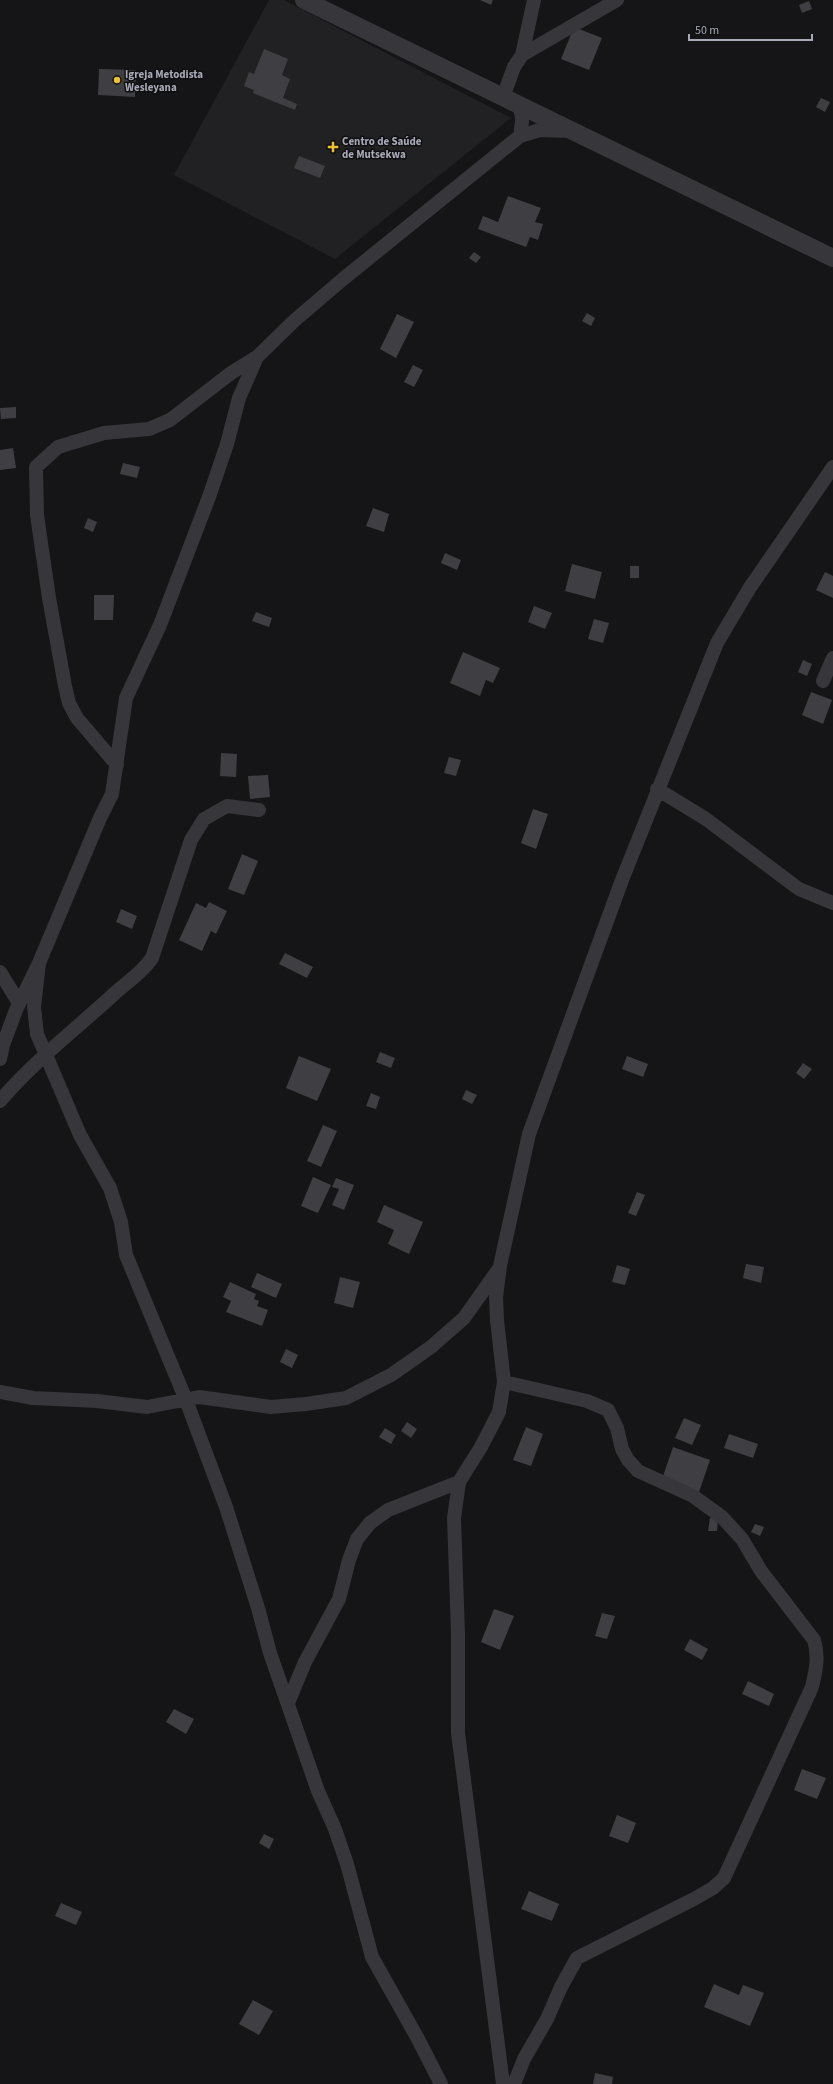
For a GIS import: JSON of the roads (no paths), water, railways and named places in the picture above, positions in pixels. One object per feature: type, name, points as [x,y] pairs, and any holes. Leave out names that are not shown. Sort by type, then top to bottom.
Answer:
[{"type":"street","points":[[304,0],[833,258]]},
{"type":"street","points":[[509,100],[514,67],[522,55],[534,0]]},
{"type":"street","points":[[522,55],[617,0]]},
{"type":"street","points":[[509,100],[521,110],[523,118],[520,136]]},
{"type":"street","points":[[117,765],[77,718],[69,702],[64,686],[48,598],[38,522],[36,467],[58,447],[104,433],[149,429],[170,420],[231,373],[257,357],[295,320],[343,279],[520,136],[540,130],[572,131]]},
{"type":"street","points":[[0,1059],[3,1045],[19,1003],[39,963],[100,818],[112,794],[126,698],[160,625],[227,444],[239,398],[257,357]]},
{"type":"street","points":[[503,2084],[458,1733],[458,1633],[454,1518],[460,1482],[481,1447],[499,1412],[504,1382],[496,1297],[500,1266],[529,1134],[593,956],[657,790],[717,643],[749,589],[833,467]]},
{"type":"street","points":[[823,681],[833,658]]},
{"type":"street","points":[[657,790],[706,819],[799,889],[833,903]]},
{"type":"street","points":[[0,1101],[22,1076],[45,1054],[75,1030],[125,984],[144,970],[152,958],[191,840],[204,820],[227,806],[259,810]]},
{"type":"street","points":[[39,963],[34,1007],[36,1034],[80,1135],[110,1188],[121,1222],[126,1255],[186,1400],[226,1507],[258,1608],[270,1653],[318,1791],[335,1829],[347,1864],[372,1957],[418,2039],[441,2084]]},
{"type":"street","points":[[0,972],[19,1003]]},
{"type":"street","points":[[0,1392],[33,1398],[97,1401],[147,1407],[199,1397],[271,1407],[346,1398],[391,1375],[431,1347],[464,1318],[500,1266]]},
{"type":"street","points":[[504,1382],[587,1402],[608,1410],[617,1428],[622,1449],[628,1460],[638,1471],[693,1496],[722,1517],[742,1539],[760,1571],[814,1640],[817,1650],[818,1664],[812,1687],[724,1878],[713,1888],[694,1899],[577,1958],[561,1987],[547,2020],[524,2059],[514,2084]]},
{"type":"street","points":[[288,1703],[305,1662],[339,1599],[349,1560],[357,1539],[370,1523],[388,1510],[460,1482]]},
{"type":"place","name":"Igreja Metodista Wesleyana","points":[[117,80]]},
{"type":"place","name":"Centro de Saúde de Mutsekwa","points":[[333,147]]}]
